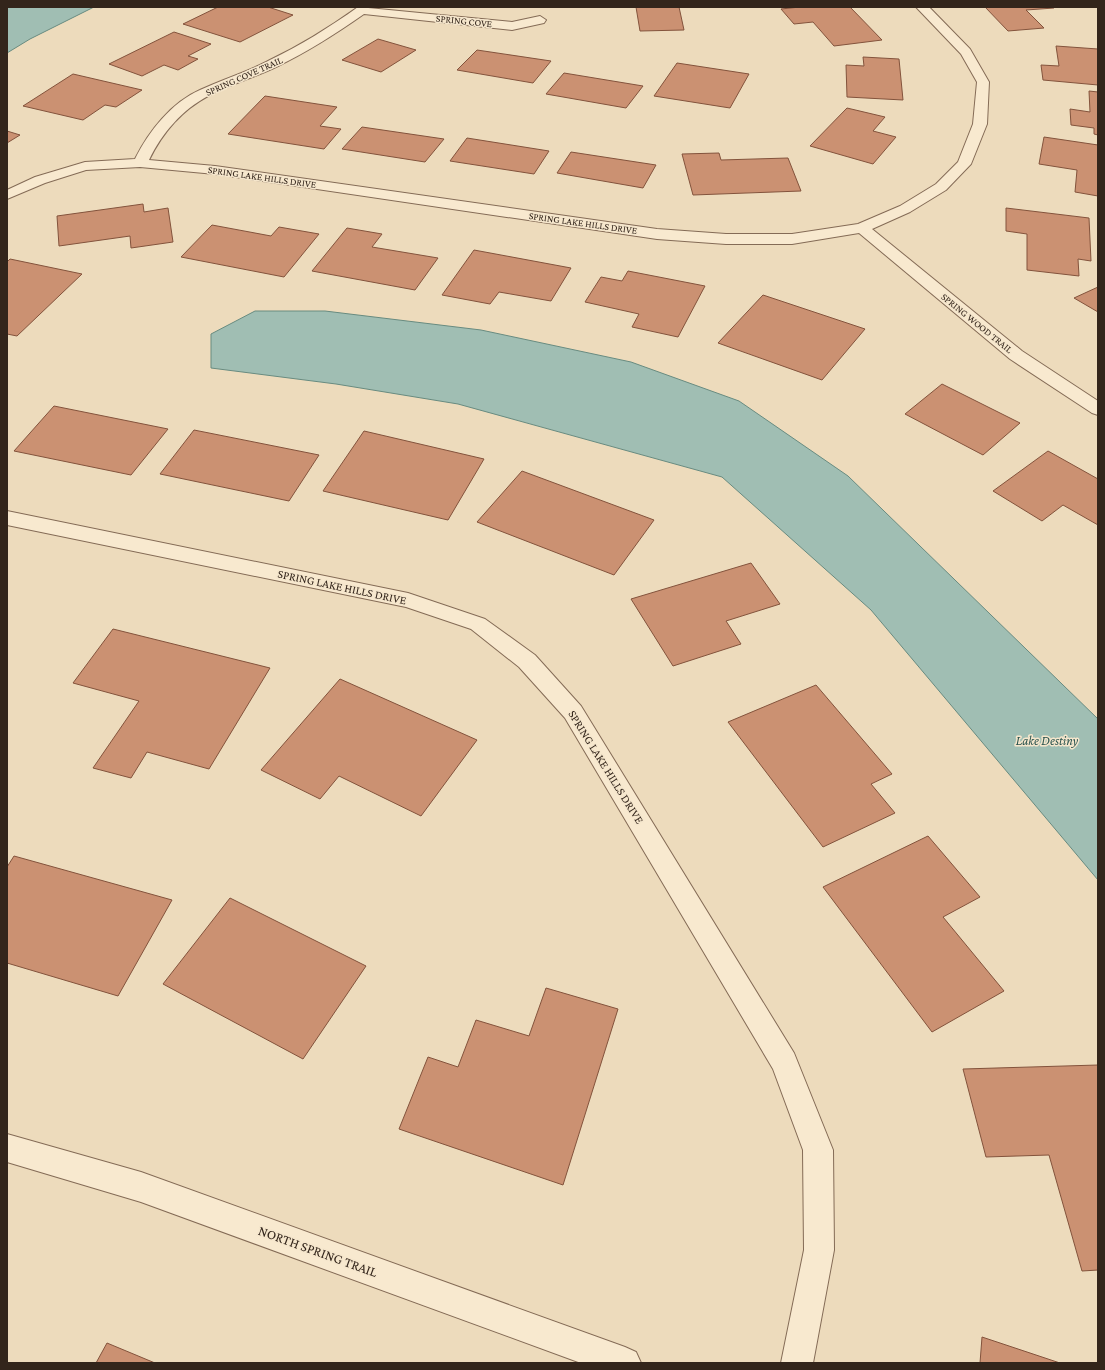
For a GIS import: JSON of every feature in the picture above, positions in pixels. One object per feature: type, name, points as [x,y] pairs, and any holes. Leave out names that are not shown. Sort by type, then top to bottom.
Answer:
[{"type":"street","name":"SPRING LAKE HILLS DRIVE","points":[[7,195],[40,180],[85,166],[140,163],[215,170],[657,234],[726,239],[792,239],[862,228],[905,209],[941,187],[964,164],[980,124],[983,82],[966,52],[922,7]]},
{"type":"street","name":"SPRING COVE","points":[[365,9],[512,26],[540,20]]},
{"type":"street","name":"SPRING COVE TRAIL","points":[[140,163],[152,139],[175,113],[204,93],[273,64],[320,40],[365,9]]},
{"type":"street","name":"SPRING WOOD TRAIL","points":[[862,228],[1016,355],[1098,409]]},
{"type":"street","name":"SPRING LAKE HILLS DRIVE","points":[[7,518],[408,600],[478,624],[527,661],[573,712],[784,1062],[818,1150],[819,1250],[797,1363]]},
{"type":"street","name":"NORTH SPRING TRAIL","points":[[7,1148],[141,1187],[626,1363]]},
{"type":"water","points":[[7,7],[94,7],[30,39],[7,53]]},
{"type":"water","name":"Lake Destiny","points":[[255,311],[325,311],[481,330],[631,362],[739,401],[848,476],[1098,719],[1098,880],[871,610],[722,477],[458,404],[336,384],[211,368],[211,334]]},
{"type":"building","points":[[218,7],[268,7],[293,15],[240,42],[183,24]]},
{"type":"building","points":[[636,7],[679,7],[684,30],[640,31]]},
{"type":"building","points":[[800,7],[850,7],[882,40],[834,46],[813,22],[794,24],[781,9]]},
{"type":"building","points":[[985,7],[1054,8],[1026,10],[1044,28],[1008,31]]},
{"type":"building","points":[[174,32],[211,44],[188,56],[198,59],[178,70],[164,65],[142,76],[109,64]]},
{"type":"building","points":[[378,39],[416,50],[381,72],[342,60]]},
{"type":"building","points":[[1056,46],[1098,49],[1098,85],[1043,80],[1041,65],[1059,66]]},
{"type":"building","points":[[477,50],[551,61],[533,83],[457,70]]},
{"type":"building","points":[[863,57],[899,59],[903,100],[847,97],[846,65],[864,66]]},
{"type":"building","points":[[677,63],[749,74],[730,108],[654,96]]},
{"type":"building","points":[[564,73],[643,86],[626,108],[546,94]]},
{"type":"building","points":[[73,74],[142,90],[116,107],[105,105],[83,120],[23,106]]},
{"type":"building","points":[[1089,91],[1098,92],[1098,135],[1094,134],[1094,128],[1071,125],[1070,109],[1090,112]]},
{"type":"building","points":[[265,96],[337,107],[320,126],[341,129],[324,149],[228,134]]},
{"type":"building","points":[[847,108],[885,117],[873,131],[896,137],[873,164],[810,146]]},
{"type":"building","points":[[362,127],[444,139],[425,162],[342,149]]},
{"type":"building","points":[[7,131],[20,135],[7,143]]},
{"type":"building","points":[[1044,137],[1098,145],[1098,196],[1075,192],[1077,170],[1039,164]]},
{"type":"building","points":[[467,138],[549,151],[534,174],[450,161]]},
{"type":"building","points":[[571,152],[656,165],[643,188],[557,173]]},
{"type":"building","points":[[719,153],[721,160],[788,158],[801,191],[693,195],[682,154]]},
{"type":"building","points":[[143,204],[144,212],[168,208],[173,242],[131,248],[130,236],[59,246],[57,216]]},
{"type":"building","points":[[1006,208],[1089,218],[1091,261],[1078,259],[1079,276],[1027,270],[1027,234],[1006,231]]},
{"type":"building","points":[[212,225],[271,236],[279,227],[319,234],[284,277],[181,257]]},
{"type":"building","points":[[347,228],[382,234],[372,247],[438,258],[415,290],[312,271]]},
{"type":"building","points":[[474,250],[571,268],[551,301],[499,292],[490,304],[442,295]]},
{"type":"building","points":[[10,259],[82,274],[17,336],[7,334],[7,262]]},
{"type":"building","points":[[628,271],[705,286],[678,337],[632,327],[639,314],[585,302],[601,277],[622,281]]},
{"type":"building","points":[[1098,287],[1098,312],[1074,298]]},
{"type":"building","points":[[763,295],[865,329],[822,380],[718,343]]},
{"type":"building","points":[[942,384],[1020,423],[983,455],[905,414]]},
{"type":"building","points":[[54,406],[168,429],[131,475],[14,451]]},
{"type":"building","points":[[194,430],[319,455],[289,501],[160,474]]},
{"type":"building","points":[[364,431],[484,459],[448,520],[323,491]]},
{"type":"building","points":[[1048,451],[1098,479],[1098,525],[1063,505],[1042,521],[993,491]]},
{"type":"building","points":[[522,471],[654,520],[614,575],[477,522]]},
{"type":"building","points":[[751,563],[780,604],[726,621],[741,644],[673,666],[631,599]]},
{"type":"building","points":[[113,629],[270,668],[209,769],[147,752],[131,778],[93,768],[139,701],[73,683]]},
{"type":"building","points":[[340,679],[477,740],[421,816],[339,776],[320,799],[261,770]]},
{"type":"building","points":[[816,685],[892,774],[871,784],[895,813],[823,847],[728,722]]},
{"type":"building","points":[[928,836],[980,897],[943,917],[1004,991],[932,1032],[823,887]]},
{"type":"building","points":[[14,856],[172,900],[118,996],[7,963],[7,867]]},
{"type":"building","points":[[230,898],[366,966],[303,1059],[163,984]]},
{"type":"building","points":[[546,988],[618,1009],[563,1185],[399,1129],[428,1057],[458,1067],[476,1020],[529,1036]]},
{"type":"building","points":[[1098,1065],[1098,1270],[1082,1271],[1049,1155],[986,1157],[963,1069]]},
{"type":"building","points":[[982,1337],[1060,1363],[980,1363]]},
{"type":"building","points":[[107,1343],[155,1363],[96,1363]]}]
